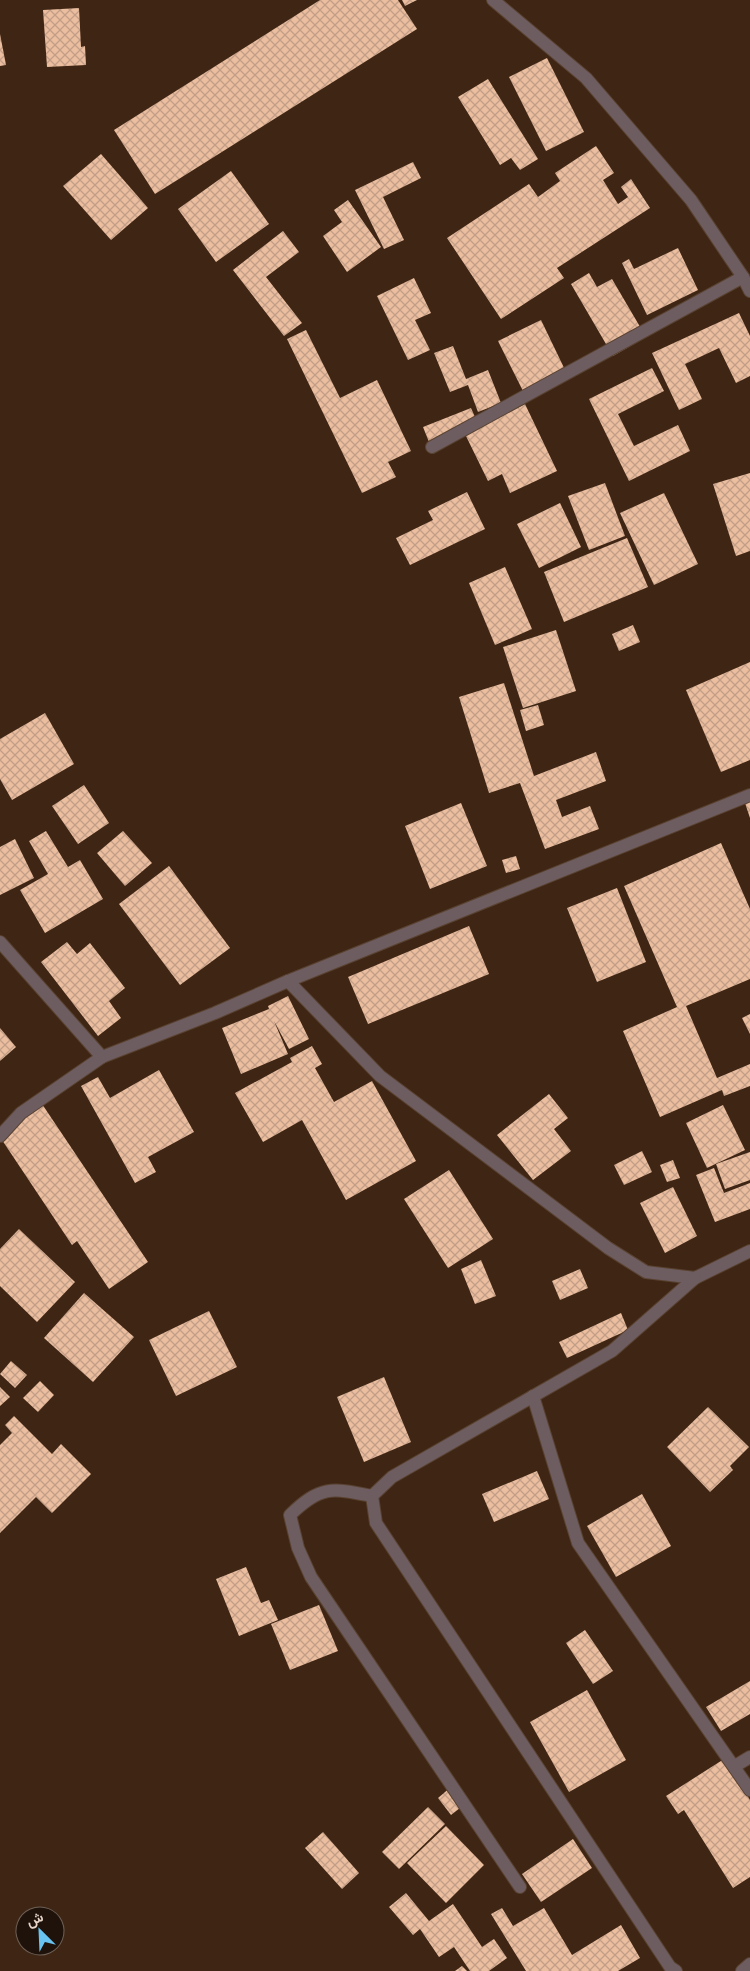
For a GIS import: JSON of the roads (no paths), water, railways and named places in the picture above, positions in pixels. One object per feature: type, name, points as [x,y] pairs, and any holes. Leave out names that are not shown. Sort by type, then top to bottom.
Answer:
[{"type":"street","points":[[493,0],[586,78],[690,200],[743,277],[750,291]]},
{"type":"street","points":[[432,447],[743,277]]},
{"type":"street","points":[[0,1136],[22,1113],[102,1056],[215,1013],[288,981],[750,795]]},
{"type":"street","points":[[0,942],[102,1056]]},
{"type":"street","points":[[288,981],[380,1076],[608,1248],[646,1272],[694,1278]]},
{"type":"street","points":[[372,1496],[392,1477],[612,1351],[694,1278],[750,1251]]},
{"type":"street","points":[[533,1396],[578,1543],[750,1790]]},
{"type":"street","points":[[372,1496],[335,1489],[308,1497],[290,1514],[298,1548],[311,1577],[520,1887]]},
{"type":"street","points":[[372,1496],[376,1523],[670,1967],[676,1971]]},
{"type":"street","points":[[735,1766],[750,1756]]},
{"type":"street","points":[[742,1971],[750,1964]]}]
